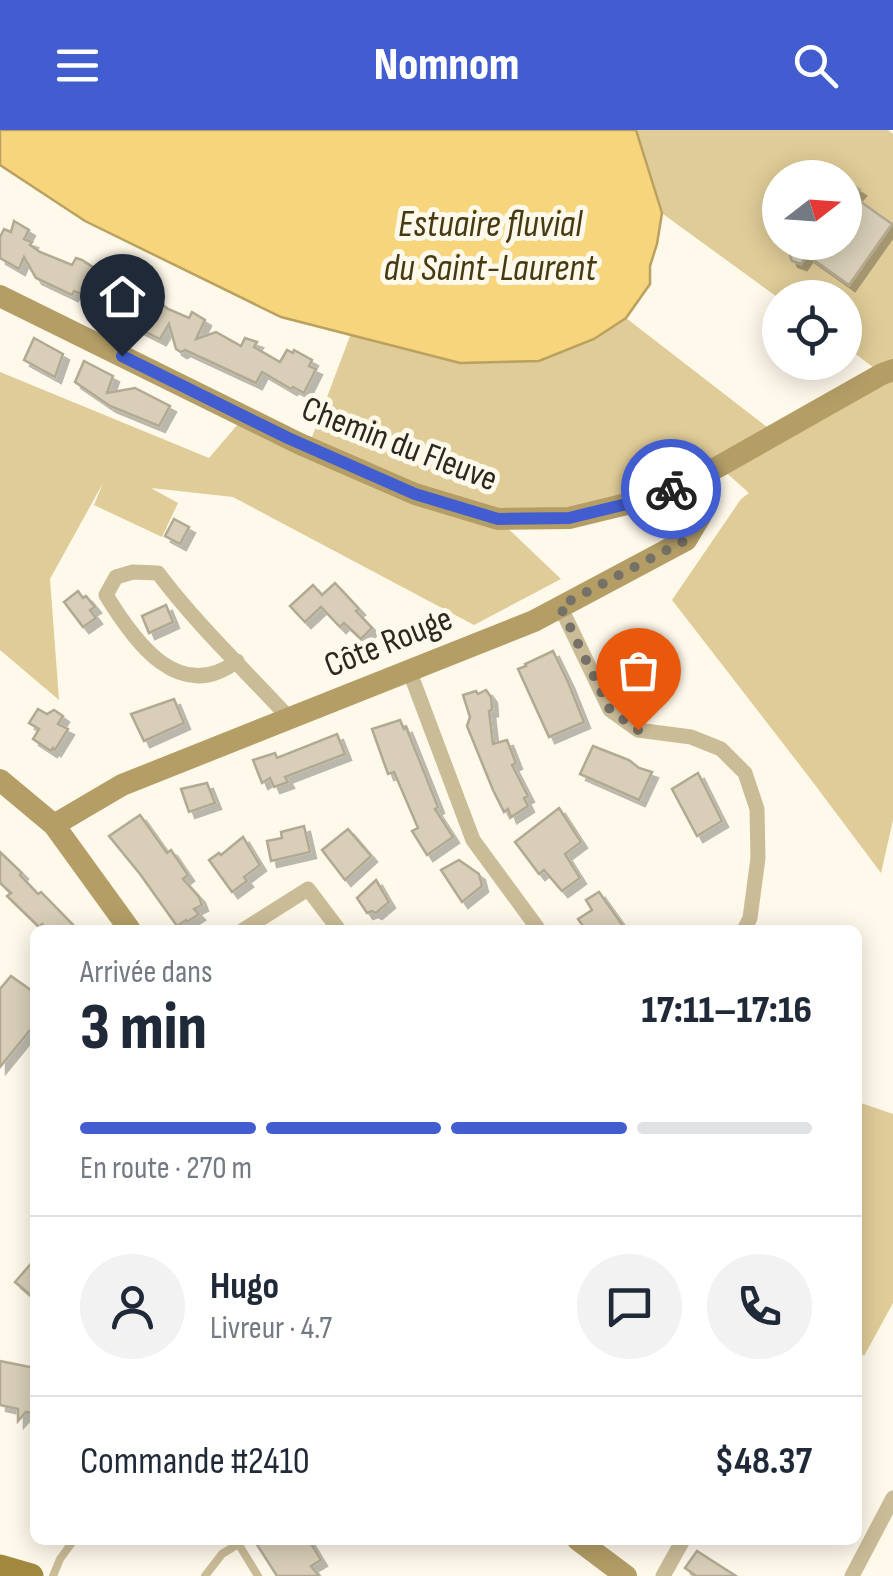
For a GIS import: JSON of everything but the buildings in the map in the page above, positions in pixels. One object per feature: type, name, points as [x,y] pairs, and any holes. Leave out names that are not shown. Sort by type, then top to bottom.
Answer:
[{"type":"main road","points":[[0,1566],[31,1576]]},
{"type":"street","name":"Chemin du Fleuve","points":[[0,296],[300,444],[415,494],[498,519],[569,518],[639,501],[693,481],[893,370]]},
{"type":"street","name":"Côte Rouge","points":[[54,825],[122,785],[534,621],[686,540],[701,515],[693,481]]},
{"type":"street","points":[[237,661],[222,672],[201,676],[174,672],[149,654],[106,595],[116,577],[133,572],[158,573],[181,604],[237,661],[289,718]]},
{"type":"street","points":[[560,606],[610,710],[638,730],[691,737],[721,750],[745,773],[758,809],[758,858],[746,925]]},
{"type":"street","points":[[410,670],[472,840],[534,925]]},
{"type":"street","points":[[4,792],[54,825],[126,925]]},
{"type":"street","points":[[251,925],[308,889],[335,925]]},
{"type":"street","points":[[852,1576],[893,1498]]},
{"type":"street","points":[[584,1545],[615,1573]]},
{"type":"street","points":[[664,1576],[680,1545]]},
{"type":"lane","points":[[53,1576],[70,1545]]},
{"type":"lane","points":[[205,1576],[233,1545]]},
{"type":"lane","points":[[239,1545],[258,1576]]},
{"type":"shaded area","points":[[0,130],[888,130],[893,134],[893,820],[881,873],[672,600],[749,493],[720,467],[639,501],[499,520],[561,579],[474,625],[233,497],[151,488],[178,503],[162,537],[94,505],[103,483],[50,579],[59,700],[0,650],[0,372],[209,458],[244,417],[312,437],[350,336],[281,317],[85,221],[0,165]],"holes":[[[663,214],[762,286],[762,280],[862,280],[862,359],[882,374],[776,434],[626,318],[650,284],[650,266]]]},
{"type":"shaded area","points":[[862,1103],[893,1114],[893,1303],[864,1356]]},
{"type":"water","name":"Estuaire fluvial du Saint-Laurent","points":[[0,130],[636,130],[662,213],[650,284],[626,318],[594,339],[539,361],[460,363],[281,317],[85,221],[0,165]]},
{"type":"way so far","points":[[638,730],[610,710],[560,606],[686,540],[701,515],[693,481],[671,489]]},
{"type":"route","points":[[122,356],[288,438],[415,494],[498,519],[569,518],[671,489]]}]
